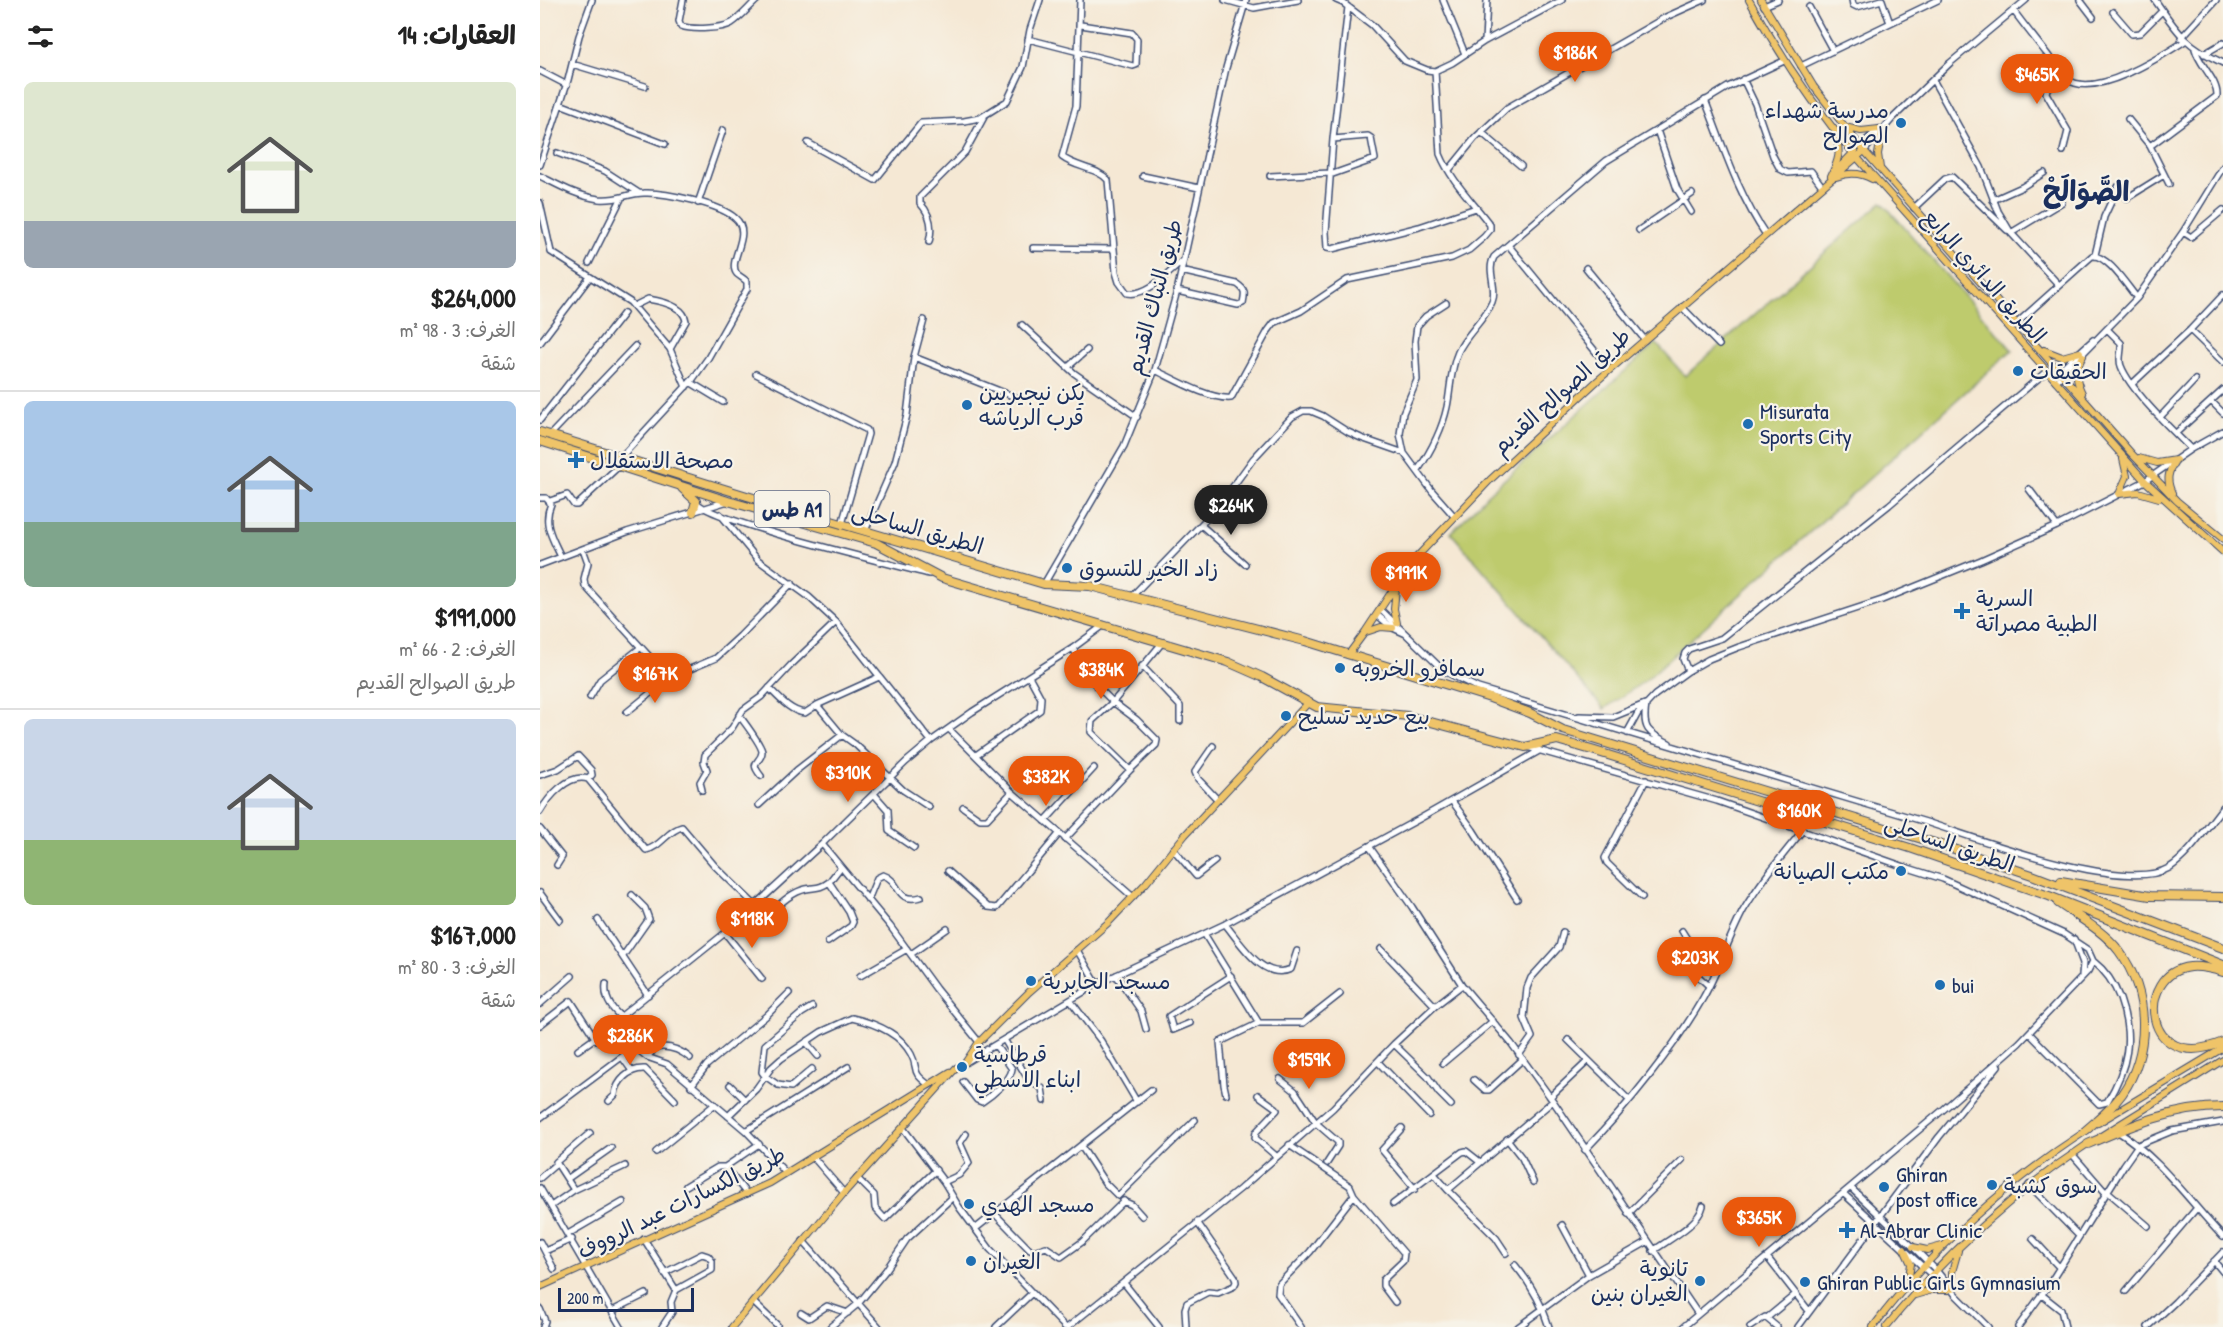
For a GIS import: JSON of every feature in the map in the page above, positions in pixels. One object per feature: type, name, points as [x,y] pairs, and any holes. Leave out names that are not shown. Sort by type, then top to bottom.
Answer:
[{"type":"highway","name":"الطريق الساحلى","points":[[540,432],[679,485],[876,543],[942,578],[1228,662],[1262,677],[1308,703],[1328,709],[1401,714],[1525,747],[1557,740],[1910,848],[2049,896],[2223,965]]},
{"type":"highway","name":"الطريق الساحلى","points":[[540,441],[842,524],[1044,584],[1090,586],[1305,641],[1490,698],[1530,713],[1563,730],[2032,875],[2223,948]]},
{"type":"highway","points":[[679,485],[696,501],[693,512]]},
{"type":"highway","points":[[1685,778],[1688,768]]},
{"type":"highway","points":[[2032,875],[2082,886],[2150,896],[2223,897]]},
{"type":"highway","points":[[2049,896],[2118,950],[2138,986],[2142,1006],[2143,1045],[2132,1077],[2110,1109],[2086,1130]]},
{"type":"highway","points":[[2223,972],[2192,966],[2170,975],[2157,991],[2154,1011],[2157,1025],[2163,1036],[2183,1049],[2204,1049],[2223,1042]]},
{"type":"highway","points":[[2088,1144],[2117,1131],[2171,1113],[2223,1107]]},
{"type":"main road","name":"الطريق الدائري الرابع","points":[[1749,0],[1784,61],[1833,129],[1878,182],[2145,481],[2223,552]]},
{"type":"main road","name":"الطريق الدائري الرابع","points":[[1762,3],[1801,66],[1844,126],[1881,171],[2131,453],[2177,501],[2223,539]]},
{"type":"main road","points":[[1844,126],[1861,131],[1880,130],[1878,154],[1881,171]]},
{"type":"main road","points":[[1828,180],[1838,162],[1840,150],[1833,129]]},
{"type":"main road","name":"طريق الصوالح القديم","points":[[1348,655],[1410,564],[1498,472],[1862,148]]},
{"type":"main road","points":[[1828,180],[1844,174],[1861,173],[1878,182]]},
{"type":"main road","points":[[2038,346],[2056,357],[2081,354],[2076,378],[2090,406]]},
{"type":"main road","points":[[2131,453],[2150,463],[2176,460]]},
{"type":"main road","points":[[2122,456],[2127,476],[2119,494],[2145,493],[2165,501]]},
{"type":"main road","points":[[2176,460],[2170,468],[2168,479],[2170,489],[2177,501]]},
{"type":"main road","points":[[1365,632],[1376,627],[1395,626],[1394,609],[1398,583]]},
{"type":"main road","points":[[965,1063],[979,1042],[1029,992],[1109,922],[1133,897],[1173,849],[1308,703]]},
{"type":"main road","points":[[1873,1327],[1926,1265],[2017,1180],[2086,1130],[2223,1047]]},
{"type":"main road","points":[[1886,1327],[1933,1273],[2029,1185],[2072,1154],[2223,1060]]},
{"type":"main road","name":"طريق الكسارات عبد الرووف","points":[[540,1287],[747,1194],[813,1157],[965,1063]]},
{"type":"main road","points":[[732,1327],[844,1193],[956,1068]]},
{"type":"main road","points":[[1913,1247],[1928,1250],[1948,1243]]},
{"type":"main road","points":[[1904,1248],[1911,1264],[1911,1276],[1906,1286]]},
{"type":"main road","points":[[1912,1297],[1932,1290],[1951,1291],[1953,1266],[1958,1250]]},
{"type":"street","points":[[540,165],[592,0]]},
{"type":"street","points":[[683,0],[679,21],[681,26],[688,29],[731,24],[757,0]]},
{"type":"street","points":[[929,242],[931,225],[929,216],[920,203],[920,197],[964,153],[984,117],[1010,97],[1023,67],[1028,39],[1040,0]]},
{"type":"street","points":[[1080,0],[1081,25],[1076,106],[1061,155],[1064,159],[1102,174],[1108,180],[1113,249],[1119,282],[1127,293],[1133,294],[1153,285],[1184,261]]},
{"type":"street","points":[[1225,0],[1260,8],[1298,0]]},
{"type":"street","points":[[1336,0],[1372,25],[1405,61],[1427,70],[1436,71],[1485,41],[1562,0]]},
{"type":"street","points":[[1443,0],[1465,54]]},
{"type":"street","points":[[1485,41],[1487,0]]},
{"type":"street","points":[[1449,170],[1480,132],[1516,103],[1666,17],[1704,0]]},
{"type":"street","points":[[1762,3],[1778,0]]},
{"type":"street","points":[[1852,0],[1853,5],[1857,7],[1882,0],[1890,23]]},
{"type":"street","points":[[1801,66],[1938,0]]},
{"type":"street","name":"طريق الصوالح القديم","points":[[1862,148],[1960,54],[2026,0]]},
{"type":"street","points":[[2080,0],[2092,17]]},
{"type":"street","points":[[2155,0],[2183,39],[2195,49],[2223,63]]},
{"type":"street","points":[[2013,10],[2064,76],[2072,82],[2085,84],[2122,76],[2156,60],[2183,39],[2216,0]]},
{"type":"street","name":"طريق النباك القديم","points":[[1044,584],[1121,452],[1155,370],[1177,291],[1226,68],[1245,3]]},
{"type":"street","points":[[1348,7],[1330,174],[1326,232],[1326,244],[1329,249],[1377,240],[1476,208]]},
{"type":"street","points":[[1809,7],[1833,51]]},
{"type":"street","points":[[2113,12],[2135,35],[2140,33],[2162,11]]},
{"type":"street","points":[[1028,39],[1133,66],[1136,64],[1137,39],[1132,33],[1081,25]]},
{"type":"street","points":[[2204,54],[2223,43]]},
{"type":"street","points":[[2150,146],[2217,96],[2216,89],[2195,49]]},
{"type":"street","points":[[1418,470],[1430,452],[1441,428],[1447,407],[1451,371],[1457,354],[1493,299],[1492,259],[1591,172],[1705,100],[1743,79],[1784,61]]},
{"type":"street","points":[[572,64],[645,86]]},
{"type":"street","points":[[540,71],[567,85]]},
{"type":"street","points":[[1155,370],[1208,394],[1231,398],[1274,323],[1301,312],[1347,280],[1437,262],[1469,249],[1490,229],[1490,225],[1449,170],[1440,154],[1436,71]]},
{"type":"street","points":[[2063,150],[2068,130],[2046,93],[2047,89],[2064,76]]},
{"type":"street","points":[[1743,79],[1760,114],[1773,156],[1780,169],[1788,173],[1811,171],[1828,180]]},
{"type":"street","points":[[1933,80],[1981,167],[1994,200],[2011,233]]},
{"type":"street","points":[[1705,100],[1737,180],[1756,220],[1766,235]]},
{"type":"street","points":[[561,104],[666,144]]},
{"type":"street","points":[[808,143],[875,180],[921,123],[964,121],[984,117]]},
{"type":"street","points":[[2128,119],[2150,146],[2169,184]]},
{"type":"street","points":[[698,203],[723,130]]},
{"type":"street","points":[[1657,130],[1672,176],[1682,200],[1691,212]]},
{"type":"street","points":[[1480,132],[1521,166]]},
{"type":"street","points":[[1270,176],[1330,174],[1375,159],[1371,138],[1368,136],[1333,139]]},
{"type":"street","points":[[557,153],[605,171],[639,193]]},
{"type":"street","points":[[1688,670],[1683,659],[1689,649],[1722,638],[2052,377],[2061,373],[2137,298],[2183,232],[2223,167]]},
{"type":"street","points":[[1994,200],[2022,187],[2044,173]]},
{"type":"street","points":[[540,176],[573,193],[584,196],[621,199],[639,193],[678,197],[717,208],[737,219],[742,227],[735,268],[736,273],[748,284],[740,303],[708,358],[688,385],[620,462],[577,505],[574,505],[564,494],[550,501]]},
{"type":"street","points":[[1143,176],[1199,188]]},
{"type":"street","points":[[2127,198],[2164,176]]},
{"type":"street","points":[[1914,208],[1945,179],[1952,177],[2011,233],[2058,284]]},
{"type":"street","points":[[2217,178],[2223,181]]},
{"type":"street","points":[[2095,255],[2104,217],[2118,187]]},
{"type":"street","points":[[1639,230],[1692,194]]},
{"type":"street","points":[[589,263],[621,199]]},
{"type":"street","points":[[2011,233],[2062,202]]},
{"type":"street","points":[[540,203],[551,252],[634,306],[670,349],[688,385],[723,402]]},
{"type":"street","points":[[2183,232],[2191,237],[2223,210]]},
{"type":"street","points":[[1509,246],[1600,357]]},
{"type":"street","points":[[1033,248],[1113,249]]},
{"type":"street","points":[[2017,323],[2058,284],[2088,258],[2095,255],[2105,259],[2137,298]]},
{"type":"street","points":[[1586,268],[1645,340]]},
{"type":"street","points":[[1177,291],[1238,305],[1243,303],[1244,288],[1237,284],[1181,271]]},
{"type":"street","points":[[540,343],[590,276]]},
{"type":"street","points":[[2132,384],[2190,330],[2223,295]]},
{"type":"street","points":[[634,306],[648,299],[672,306],[682,312],[686,321],[670,349]]},
{"type":"street","points":[[1446,303],[1431,312],[1417,326],[1415,341],[1417,380],[1400,426],[1404,453],[1454,516]]},
{"type":"street","points":[[1682,307],[1719,345]]},
{"type":"street","points":[[540,420],[624,313]]},
{"type":"street","points":[[865,531],[895,462],[907,415],[914,357],[924,320]]},
{"type":"street","points":[[1022,325],[1068,368],[1137,417]]},
{"type":"street","points":[[2107,329],[2121,343],[2121,367],[2132,384],[2191,449]]},
{"type":"street","points":[[2190,330],[2223,362]]},
{"type":"street","points":[[550,435],[635,346]]},
{"type":"street","points":[[1068,368],[1087,350]]},
{"type":"street","points":[[914,357],[1020,399]]},
{"type":"street","points":[[756,374],[867,430],[868,434],[842,524]]},
{"type":"street","points":[[2161,416],[2195,380]]},
{"type":"street","points":[[2176,433],[2223,390]]},
{"type":"street","points":[[2211,400],[2223,413]]},
{"type":"street","points":[[1132,596],[1218,507],[1261,451],[1292,417],[1303,411],[1311,411],[1348,432],[1404,453]]},
{"type":"street","points":[[1627,733],[1646,703],[1688,670],[1709,659],[1917,587],[2057,526],[2145,481],[2191,449],[2223,431]]},
{"type":"street","points":[[2029,489],[2057,526]]},
{"type":"street","points":[[540,498],[550,501]]},
{"type":"street","points":[[550,501],[547,524],[561,557]]},
{"type":"street","points":[[696,501],[704,508],[792,537],[942,578]]},
{"type":"street","points":[[540,565],[627,532],[728,501]]},
{"type":"street","points":[[540,519],[547,513]]},
{"type":"street","points":[[720,514],[758,560],[792,583],[836,622],[931,741]]},
{"type":"street","points":[[1201,525],[1245,564]]},
{"type":"street","points":[[583,549],[588,563],[584,579],[585,586],[669,678]]},
{"type":"street","points":[[627,712],[669,678],[716,658],[792,583]]},
{"type":"street","points":[[1379,612],[1444,671],[1465,683],[1491,693],[2045,859],[2082,868],[2126,875],[2151,875],[2170,867],[2183,856],[2222,810]]},
{"type":"street","points":[[702,790],[700,782],[707,770],[705,755],[732,728],[739,715],[770,688],[836,622]]},
{"type":"street","points":[[540,1025],[571,1001],[597,1041],[648,995],[725,933],[931,741],[1073,648],[1104,625]]},
{"type":"street","points":[[1130,770],[1090,729],[1092,721],[1113,702],[1162,643]]},
{"type":"street","points":[[590,697],[600,680],[640,648]]},
{"type":"street","points":[[1065,839],[1155,745],[1157,740],[1087,676],[1073,648]]},
{"type":"street","points":[[1142,666],[1180,706],[1180,721]]},
{"type":"street","points":[[976,755],[1040,710],[1041,699],[1029,676]]},
{"type":"street","points":[[770,688],[793,710],[805,713],[817,705],[879,677]]},
{"type":"street","points":[[1567,715],[1613,717],[1646,703]]},
{"type":"street","points":[[1646,703],[1644,718],[1648,730],[1686,751]]},
{"type":"street","points":[[817,705],[842,735],[903,790],[929,807]]},
{"type":"street","points":[[739,715],[761,748],[761,755],[755,764],[755,769],[761,776]]},
{"type":"street","points":[[949,729],[1012,792],[1133,897]]},
{"type":"street","points":[[759,805],[797,770],[842,735]]},
{"type":"street","points":[[1213,746],[1195,772],[1198,779],[1218,800]]},
{"type":"street","points":[[1525,747],[1676,789],[1943,879],[2037,920],[2073,939],[2088,950],[2093,961],[2105,970],[2126,1014],[2129,1042],[2126,1061],[2119,1082],[2107,1102],[2099,1104],[2029,1033]]},
{"type":"street","points":[[965,1063],[1097,984],[1225,924],[1452,801],[1539,751]]},
{"type":"street","points":[[540,775],[558,769],[578,756],[591,770],[592,775],[588,779]]},
{"type":"street","points":[[1044,821],[1094,768]]},
{"type":"street","points":[[540,813],[547,800],[557,790],[577,778],[588,779],[646,850],[654,848],[676,829],[682,827],[754,905]]},
{"type":"street","points":[[1676,789],[1685,778]]},
{"type":"street","points":[[1642,897],[1607,863],[1605,856],[1646,780]]},
{"type":"street","points":[[963,807],[980,819],[987,819],[1012,792]]},
{"type":"street","points":[[874,794],[888,810],[889,831],[914,848]]},
{"type":"street","points":[[1452,801],[1517,899]]},
{"type":"street","points":[[540,829],[562,857],[557,865]]},
{"type":"street","points":[[1585,1150],[1629,1100],[1698,1006],[1743,912],[1775,865],[1803,830]]},
{"type":"street","points":[[948,872],[988,907],[997,908],[1059,834]]},
{"type":"street","points":[[822,844],[979,1042]]},
{"type":"street","points":[[1369,846],[1462,985],[1521,1057],[1698,1314]]},
{"type":"street","points":[[1173,849],[1196,876],[1215,861]]},
{"type":"street","points":[[769,928],[769,915],[794,894],[804,889],[822,887],[840,868]]},
{"type":"street","points":[[868,900],[877,878],[883,875],[889,878],[905,898],[911,900],[921,897]]},
{"type":"street","points":[[828,942],[851,926],[853,922],[829,882]]},
{"type":"street","points":[[540,893],[560,920]]},
{"type":"street","points":[[623,956],[649,919],[645,908],[632,895]]},
{"type":"street","points":[[598,920],[648,995]]},
{"type":"street","points":[[1225,924],[1248,952],[1261,965],[1270,970],[1277,972],[1291,969],[1298,951]]},
{"type":"street","points":[[861,975],[909,952],[947,929]]},
{"type":"street","points":[[1682,931],[1692,950],[1685,964],[1709,986]]},
{"type":"street","points":[[1474,1080],[1485,1090],[1489,1090],[1521,1057],[1532,1037],[1524,1018],[1528,984],[1559,947],[1563,932]]},
{"type":"street","points":[[725,933],[762,979]]},
{"type":"street","points":[[1205,934],[1259,1023]]},
{"type":"street","points":[[2073,939],[2083,963],[2082,975],[2077,982]]},
{"type":"street","points":[[1381,949],[1435,1006]]},
{"type":"street","points":[[1077,950],[1097,984]]},
{"type":"street","points":[[1798,1327],[1939,1137],[1990,1075],[2088,971],[2093,961]]},
{"type":"street","points":[[1116,975],[1141,1011],[1146,1029]]},
{"type":"street","points":[[540,1004],[572,976]]},
{"type":"street","points":[[1190,1023],[1173,1030],[1168,1016],[1231,976]]},
{"type":"street","points":[[540,1118],[635,1047],[640,1037],[607,1000],[606,984]]},
{"type":"street","points":[[903,1128],[1002,1263],[1063,1326],[1124,1283],[1240,1188],[1316,1123],[1394,1044],[1435,1006],[1462,985]]},
{"type":"street","points":[[691,1086],[707,1065],[766,1016],[789,993]]},
{"type":"street","points":[[1226,1094],[1220,1042],[1259,1023],[1303,1023],[1340,994]]},
{"type":"street","points":[[1070,1000],[1101,1041],[1137,1102]]},
{"type":"street","points":[[812,1007],[765,1045],[762,1068],[765,1076],[778,1085],[792,1087],[812,1069]]},
{"type":"street","points":[[728,1116],[756,1089],[771,1068],[821,1032],[850,1018],[897,1037],[912,1055],[918,1076],[929,1085]]},
{"type":"street","points":[[1443,1063],[1493,1021]]},
{"type":"street","points":[[578,1050],[595,1038]]},
{"type":"street","points":[[1568,1040],[1629,1100]]},
{"type":"street","points":[[1005,1041],[1030,1082],[1042,1088],[1044,1101]]},
{"type":"street","points":[[806,1042],[818,1056]]},
{"type":"street","points":[[1685,1326],[1888,1158],[2019,1043]]},
{"type":"street","points":[[1394,1044],[1428,1077],[1451,1105]]},
{"type":"street","points":[[963,1082],[977,1100],[982,1102],[1007,1079],[1012,1068],[996,1046]]},
{"type":"street","points":[[635,1047],[647,1057],[667,1064],[746,1131],[786,1173]]},
{"type":"street","points":[[647,1057],[655,1048],[665,1047],[680,1051],[690,1058]]},
{"type":"street","points":[[622,1057],[632,1071]]},
{"type":"street","points":[[1448,1191],[1551,1099],[1588,1060]]},
{"type":"street","points":[[1378,1062],[1429,1115]]},
{"type":"street","points":[[746,1131],[848,1067]]},
{"type":"street","points":[[609,1101],[615,1095],[618,1082],[632,1071],[645,1069],[675,1100]]},
{"type":"street","points":[[1280,1079],[1295,1091],[1316,1123],[1338,1143],[1327,1163]]},
{"type":"street","points":[[730,1085],[745,1100]]},
{"type":"street","points":[[975,1229],[1151,1090]]},
{"type":"street","points":[[1258,1095],[1277,1110],[1256,1132],[1255,1138],[1276,1156]]},
{"type":"street","points":[[656,1152],[714,1105]]},
{"type":"street","points":[[1118,1196],[1195,1120]]},
{"type":"street","points":[[2018,1327],[2042,1294],[2138,1145],[2172,1131],[2223,1122]]},
{"type":"street","points":[[1402,1128],[1382,1150],[1415,1189]]},
{"type":"street","points":[[2117,1131],[2154,1159],[2223,1238]]},
{"type":"street","points":[[540,1178],[590,1133]]},
{"type":"street","points":[[944,1182],[958,1175],[969,1163],[960,1143],[966,1134]]},
{"type":"street","points":[[1507,1139],[1522,1158],[1533,1182]]},
{"type":"street","points":[[686,1186],[718,1167],[725,1167],[759,1144]]},
{"type":"street","points":[[1289,1145],[1350,1186],[1354,1195],[1404,1253],[1403,1261],[1383,1280],[1383,1286],[1395,1302]]},
{"type":"street","points":[[1080,1146],[1105,1183],[1142,1216]]},
{"type":"street","points":[[567,1179],[611,1148]]},
{"type":"street","points":[[1393,1204],[1466,1151],[1480,1162]]},
{"type":"street","points":[[2072,1154],[2107,1192],[2148,1226]]},
{"type":"street","points":[[813,1157],[844,1193]]},
{"type":"street","points":[[1628,1214],[1682,1160]]},
{"type":"street","points":[[556,1164],[574,1190]]},
{"type":"street","points":[[551,1206],[574,1190],[625,1166]]},
{"type":"street","points":[[725,1167],[747,1194]]},
{"type":"street","points":[[857,1178],[876,1197],[875,1208],[885,1219],[936,1170]]},
{"type":"street","points":[[1434,1174],[1496,1238],[1506,1253]]},
{"type":"street","points":[[2029,1185],[2079,1236]]},
{"type":"street","points":[[540,1188],[621,1327]]},
{"type":"street","points":[[1851,1188],[1913,1247],[1933,1273],[1988,1327]]},
{"type":"street","points":[[1844,1194],[1875,1224],[1926,1265]]},
{"type":"street","points":[[1301,1327],[1278,1294],[1279,1284],[1310,1252],[1354,1195]]},
{"type":"street","points":[[830,1327],[858,1305],[907,1239],[953,1197]]},
{"type":"street","points":[[545,1251],[623,1202]]},
{"type":"street","points":[[995,1214],[1030,1250],[1046,1246],[1062,1257],[1082,1242],[1124,1202]]},
{"type":"street","points":[[1653,1251],[1696,1219],[1703,1206]]},
{"type":"street","points":[[2126,1291],[2196,1209]]},
{"type":"street","points":[[1186,1327],[1187,1303],[1208,1292],[1216,1294],[1234,1286],[1237,1279],[1197,1222]]},
{"type":"street","points":[[1562,1225],[1589,1275]]},
{"type":"street","points":[[644,1239],[675,1290]]},
{"type":"street","points":[[2033,1239],[2059,1267]]},
{"type":"street","points":[[803,1241],[879,1327]]},
{"type":"street","points":[[540,1242],[554,1269]]},
{"type":"street","points":[[1518,1327],[1589,1275],[1647,1242]]},
{"type":"street","points":[[2148,1327],[2223,1252]]},
{"type":"street","points":[[662,1327],[672,1312],[671,1302],[675,1290],[712,1270],[712,1262],[708,1256],[702,1254],[664,1274]]},
{"type":"street","points":[[1767,1257],[1809,1311]]},
{"type":"street","points":[[2214,1261],[2223,1272]]},
{"type":"street","points":[[1515,1265],[1543,1309],[1549,1327]]},
{"type":"street","points":[[1124,1283],[1159,1327]]},
{"type":"street","points":[[996,1327],[1032,1293]]},
{"type":"street","points":[[612,1311],[646,1294]]},
{"type":"street","points":[[1750,1327],[1763,1317],[1768,1317],[1796,1294]]},
{"type":"street","points":[[2042,1294],[2061,1310],[2065,1327]]},
{"type":"street","points":[[753,1302],[777,1326]]},
{"type":"street","points":[[801,1313],[809,1318],[827,1306],[848,1313]]},
{"type":"street","points":[[540,1309],[545,1322],[543,1327]]},
{"type":"street","points":[[1768,1317],[1777,1327]]},
{"type":"green space","name":"Misurata Sports City","points":[[1882,202],[2012,350],[1646,680],[1604,709],[1451,533],[1487,495],[1656,343],[1685,376]]},
{"type":"place","name":"مدرسة شهداء الصوالح","points":[[1901,123]]},
{"type":"place","name":"الحقيقات","points":[[2018,371]]},
{"type":"place","name":"يكن نيجيريين قرب الرياشه","points":[[967,405]]},
{"type":"place","name":"Misurata Sports City","points":[[1748,424]]},
{"type":"place","name":"مصحة الاستقلال","points":[[576,460]]},
{"type":"place","name":"زاد الخير للتسوق","points":[[1067,568]]},
{"type":"place","name":"السرية الطبية مصراتة","points":[[1962,611]]},
{"type":"place","name":"سمافرو الخروبه","points":[[1340,668]]},
{"type":"place","name":"بيع حديد تسليح","points":[[1286,716]]},
{"type":"place","name":"مكتب الصيانة","points":[[1901,871]]},
{"type":"place","name":"مسجد الجابرية","points":[[1031,981]]},
{"type":"place","name":"bui","points":[[1940,985]]},
{"type":"place","name":"قرطاسية ابناء الاسطي","points":[[962,1067]]},
{"type":"place","name":"سوق كشبة","points":[[1992,1185]]},
{"type":"place","name":"Ghiran post office","points":[[1884,1187]]},
{"type":"place","name":"مسجد الهدي","points":[[969,1204]]},
{"type":"place","name":"Al-Abrar Clinic","points":[[1847,1230]]},
{"type":"place","name":"الغيران","points":[[971,1261]]},
{"type":"place","name":"تانوية الغيران بنين","points":[[1700,1281]]},
{"type":"place","name":"Ghiran Public Girls Gymnasium","points":[[1805,1282]]},
{"type":"district","name":"الصَّوَالَحْ","points":[[2086,191]]}]
